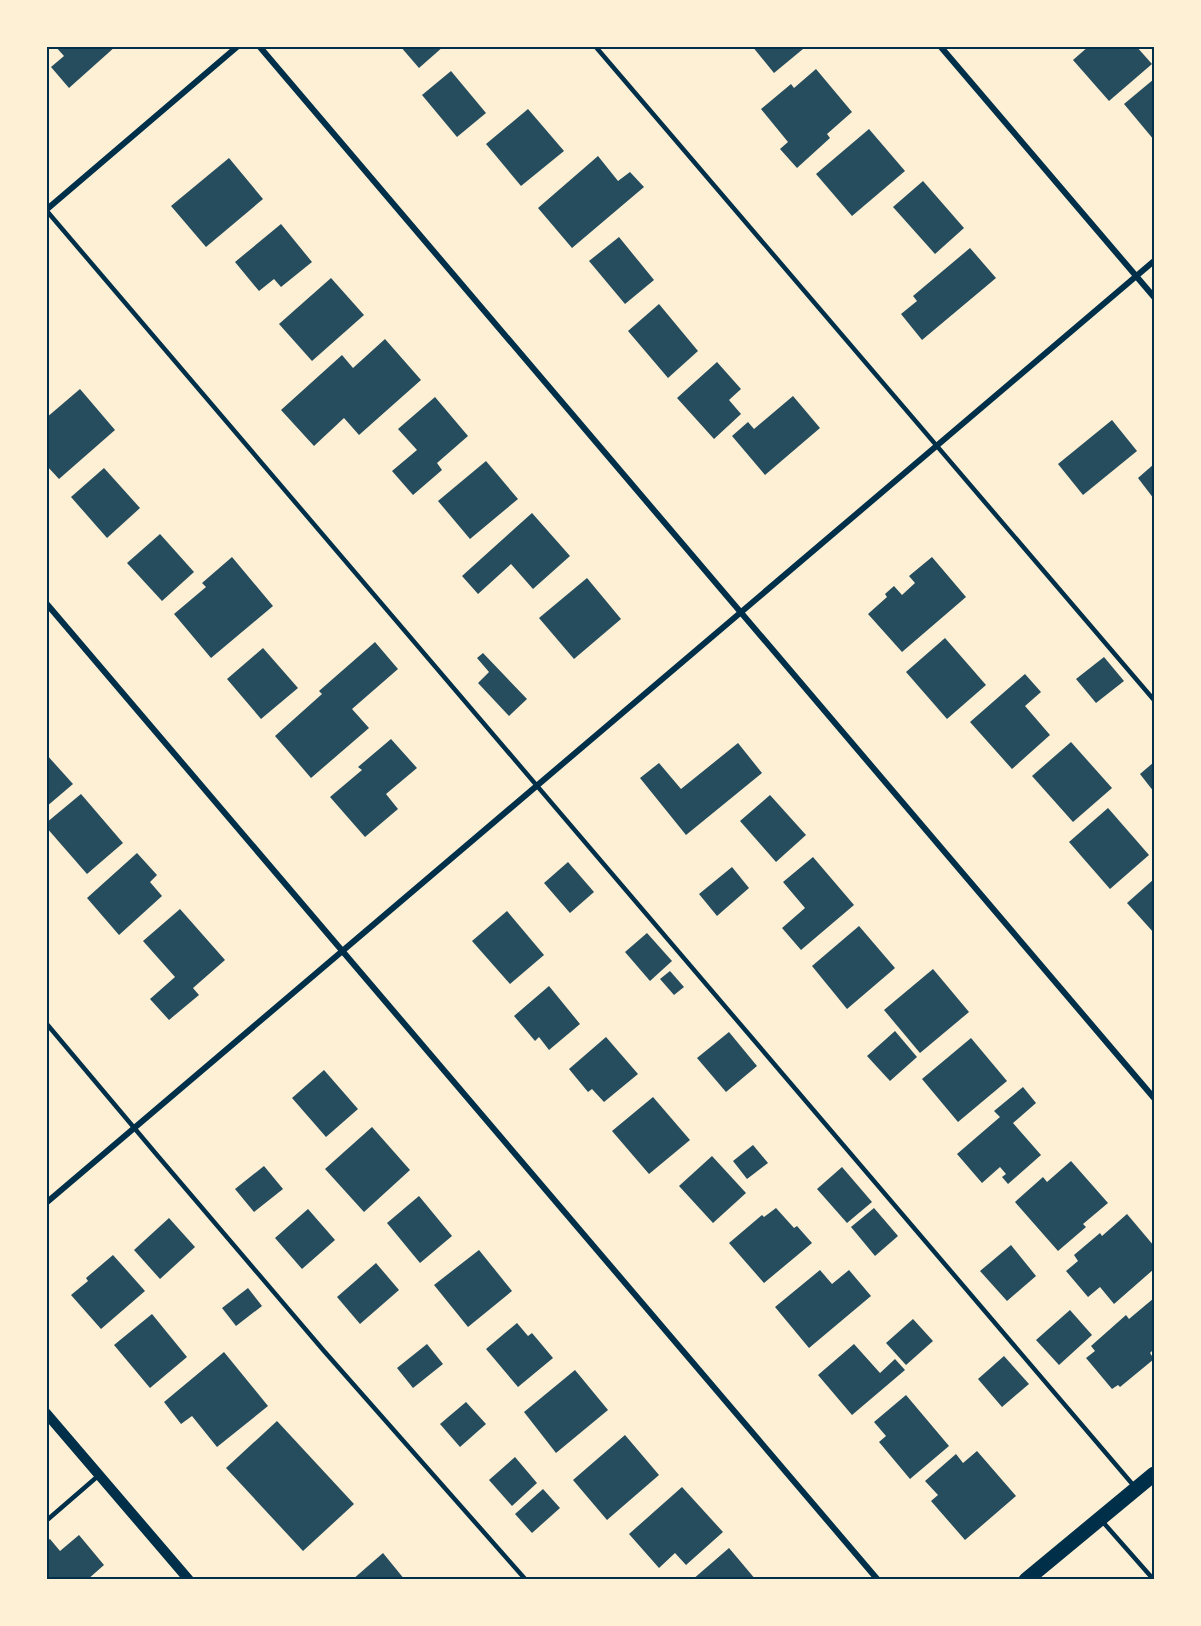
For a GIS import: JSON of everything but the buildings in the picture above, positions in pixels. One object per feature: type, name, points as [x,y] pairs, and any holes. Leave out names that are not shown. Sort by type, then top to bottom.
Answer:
[{"type":"main road","points":[[1026,1580],[1155,1474]]},
{"type":"street","points":[[46,210],[238,46]]},
{"type":"street","points":[[259,46],[1155,1098]]},
{"type":"street","points":[[940,46],[1155,297]]},
{"type":"street","points":[[46,1203],[1155,261]]},
{"type":"street","points":[[46,603],[878,1580]]},
{"type":"street","points":[[46,1413],[184,1578]]},
{"type":"lane","points":[[595,46],[1155,700]]},
{"type":"lane","points":[[46,210],[1136,1489]]},
{"type":"lane","points":[[46,1023],[324,1351],[526,1580]]},
{"type":"lane","points":[[46,1521],[100,1475]]},
{"type":"lane","points":[[1100,1519],[1154,1580]]}]
